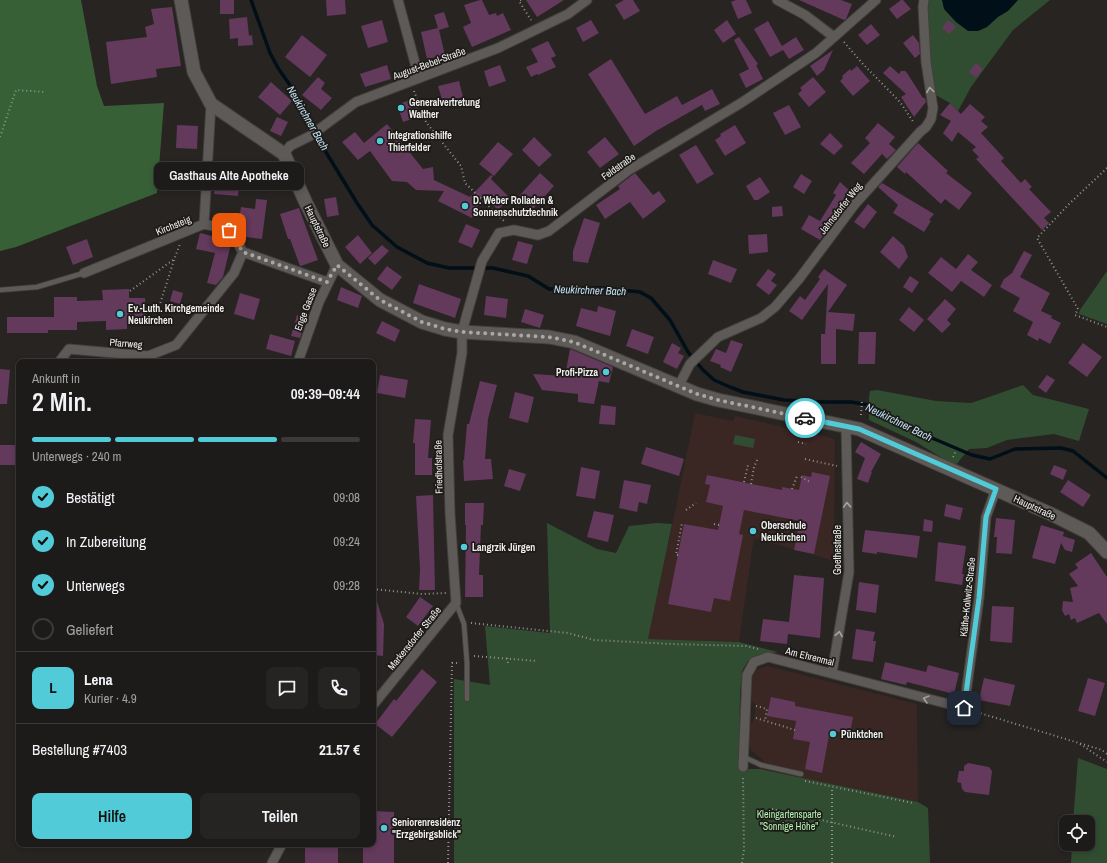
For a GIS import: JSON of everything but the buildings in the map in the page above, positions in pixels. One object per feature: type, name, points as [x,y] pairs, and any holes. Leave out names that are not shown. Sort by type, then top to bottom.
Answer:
[{"type":"main road","points":[[181,0],[194,72],[211,104],[284,154]]},
{"type":"main road","name":"Hauptstraße","points":[[284,154],[306,203],[337,265],[380,300],[422,322],[445,329],[462,332],[549,337],[574,342],[647,372],[678,387],[718,400],[859,429],[1051,514],[1089,533],[1107,552]]},
{"type":"street","points":[[398,0],[414,80]]},
{"type":"street","name":"August-Bebel-Straße","points":[[284,154],[290,146],[310,136],[356,102],[498,48],[568,14],[588,0]]},
{"type":"street","points":[[777,0],[806,15],[834,37]]},
{"type":"street","name":"Feldstraße","points":[[514,230],[538,235],[549,231],[629,170],[741,103],[816,53],[876,0]]},
{"type":"street","name":"Jahnsdorfer Weg","points":[[678,387],[690,364],[718,337],[761,318],[775,307],[803,274],[855,204],[926,127],[931,119],[933,108],[926,62],[923,7],[924,0]]},
{"type":"street","name":"Kirchsteig","points":[[84,273],[204,224],[211,104]]},
{"type":"street","points":[[204,224],[229,230],[243,252],[327,282]]},
{"type":"street","points":[[462,332],[482,261],[499,233],[514,230]]},
{"type":"street","name":"Pfarrweg","points":[[61,359],[69,348],[148,356],[176,345],[234,273],[243,252]]},
{"type":"street","name":"Enge Gasse","points":[[299,359],[327,282],[337,265]]},
{"type":"street","name":"Friedhofstraße","points":[[456,603],[450,513],[448,435],[462,353],[462,332]]},
{"type":"street","name":"Goethestraße","points":[[832,673],[849,572],[846,426]]},
{"type":"street","name":"Käthe-Kollwitz-Straße","points":[[964,708],[979,598],[986,517],[996,489]]},
{"type":"street","name":"Markersdorfer Straße","points":[[376,701],[456,603]]},
{"type":"street","points":[[743,767],[747,675],[749,668],[754,662],[768,656]]},
{"type":"street","name":"Am Ehrenmal","points":[[768,656],[964,708]]},
{"type":"street","points":[[272,863],[280,847]]},
{"type":"lane","points":[[0,290],[37,288],[84,273]]},
{"type":"lane","points":[[456,603],[464,624],[468,663],[467,700]]},
{"type":"lane","points":[[744,757],[761,765],[801,774]]},
{"type":"path","points":[[521,0],[519,1],[537,29]]},
{"type":"path","points":[[834,37],[844,42],[900,102],[920,132]]},
{"type":"path","points":[[414,80],[426,122],[461,166],[465,183],[514,230]]},
{"type":"path","points":[[0,137],[16,90],[46,92]]},
{"type":"path","points":[[1107,168],[1070,203],[1037,238],[1078,309],[1075,315],[1107,326]]},
{"type":"path","points":[[146,309],[160,304],[174,260],[182,242],[184,232]]},
{"type":"path","points":[[130,291],[174,260]]},
{"type":"path","points":[[861,415],[862,400]]},
{"type":"path","points":[[798,442],[806,444]]},
{"type":"path","points":[[751,484],[754,467],[758,458]]},
{"type":"path","points":[[805,459],[846,468]]},
{"type":"path","points":[[744,482],[748,465]]},
{"type":"path","points":[[792,489],[797,476]]},
{"type":"path","points":[[801,477],[810,482]]},
{"type":"path","points":[[686,510],[696,503]]},
{"type":"path","points":[[678,555],[676,555],[682,523]]},
{"type":"path","points":[[714,524],[719,525]]},
{"type":"path","points":[[376,589],[422,594],[455,592]]},
{"type":"path","points":[[464,624],[472,623],[568,633],[594,640],[664,644],[746,646],[766,650],[768,656]]},
{"type":"path","points":[[484,656],[537,661]]},
{"type":"path","points":[[507,658],[508,663]]},
{"type":"path","points":[[448,863],[452,663],[468,663]]},
{"type":"path","points":[[964,708],[1102,750],[1107,754]]},
{"type":"path","points":[[765,721],[767,710]]},
{"type":"path","points":[[745,714],[795,730]]},
{"type":"path","points":[[1077,743],[1107,762]]},
{"type":"path","points":[[742,863],[744,850],[743,767]]},
{"type":"path","points":[[803,780],[913,803]]},
{"type":"path","points":[[832,786],[832,863]]},
{"type":"path","points":[[772,809],[897,837]]},
{"type":"shaded area","points":[[942,0],[1018,0],[1008,11],[998,17],[987,27],[978,31],[968,31],[956,22],[944,9]]},
{"type":"shaded area","name":"Oberschule Neukirchen","points":[[695,413],[733,421],[735,416],[832,438],[835,441],[834,561],[754,538],[739,642],[648,639]]},
{"type":"shaded area","name":"Pünktchen","points":[[768,666],[917,704],[918,802],[760,769],[763,760],[751,750],[747,741],[749,726],[753,722],[756,705],[752,702],[752,679],[757,669]]},
{"type":"green space","points":[[0,0],[81,0],[97,86],[104,106],[164,103],[157,193],[16,247],[0,251]]},
{"type":"green space","points":[[927,0],[1050,0],[1013,30],[971,87],[958,111],[950,103],[934,94],[928,42]]},
{"type":"green space","points":[[1107,271],[1107,324],[1079,314],[1080,310]]},
{"type":"green space","points":[[1023,385],[1033,395],[1089,409],[1079,441],[1054,434],[1007,440],[987,448],[969,449],[955,466],[916,442],[869,420],[870,391],[877,390],[936,401],[971,403]]},
{"type":"green space","points":[[735,435],[755,439],[753,448],[733,444]]},
{"type":"green space","name":"Kleingartensparte \"Sonnige Höhe\"","points":[[547,523],[597,549],[616,553],[629,526],[657,523],[672,524],[648,639],[739,642],[778,652],[760,655],[748,661],[742,671],[740,694],[739,769],[760,769],[918,802],[928,808],[930,863],[454,863],[454,679],[490,685],[485,626],[550,633]]},
{"type":"green space","points":[[1078,758],[1107,769],[1107,863],[1071,863],[1072,851],[1095,851],[1095,815],[1074,815]]},
{"type":"waterway","name":"Neukirchner Bach","points":[[251,0],[270,53],[278,68],[294,91],[310,126],[372,225],[397,247],[427,263],[449,268],[493,268],[528,276],[549,289],[601,288],[640,292],[651,298],[670,320],[688,352],[702,369],[714,380],[730,387],[743,392],[784,400],[851,402],[869,405],[932,438],[972,455],[990,459],[1015,449],[1061,448],[1073,451],[1107,478]]},
{"type":"way so far","points":[[229,230],[243,252],[327,282],[337,265],[380,300],[422,322],[445,329],[462,332],[549,337],[574,342],[697,394],[718,400],[805,418]]},
{"type":"place","name":"Generalvertretung Walther","points":[[401,108]]},
{"type":"place","name":"Integrationshilfe Thierfelder","points":[[380,141]]},
{"type":"place","name":"D. Weber Rolladen & Sonnenschutztechnik","points":[[465,206]]},
{"type":"place","name":"Gasthaus Alte Apotheke","points":[[229,230]]},
{"type":"place","name":"Ev.-Luth. Kirchgemeinde Neukirchen","points":[[120,314]]},
{"type":"place","name":"Profi-Pizza","points":[[606,372]]},
{"type":"place","name":"Oberschule Neukirchen","points":[[753,531]]},
{"type":"place","name":"Langrzik Jürgen","points":[[464,547]]},
{"type":"place","name":"Pünktchen","points":[[833,734]]},
{"type":"place","name":"Seniorenresidenz \"Erzgebirgsblick\"","points":[[384,828]]},
{"type":"route","points":[[805,418],[859,429],[996,489],[986,517],[979,598],[964,708]]}]
